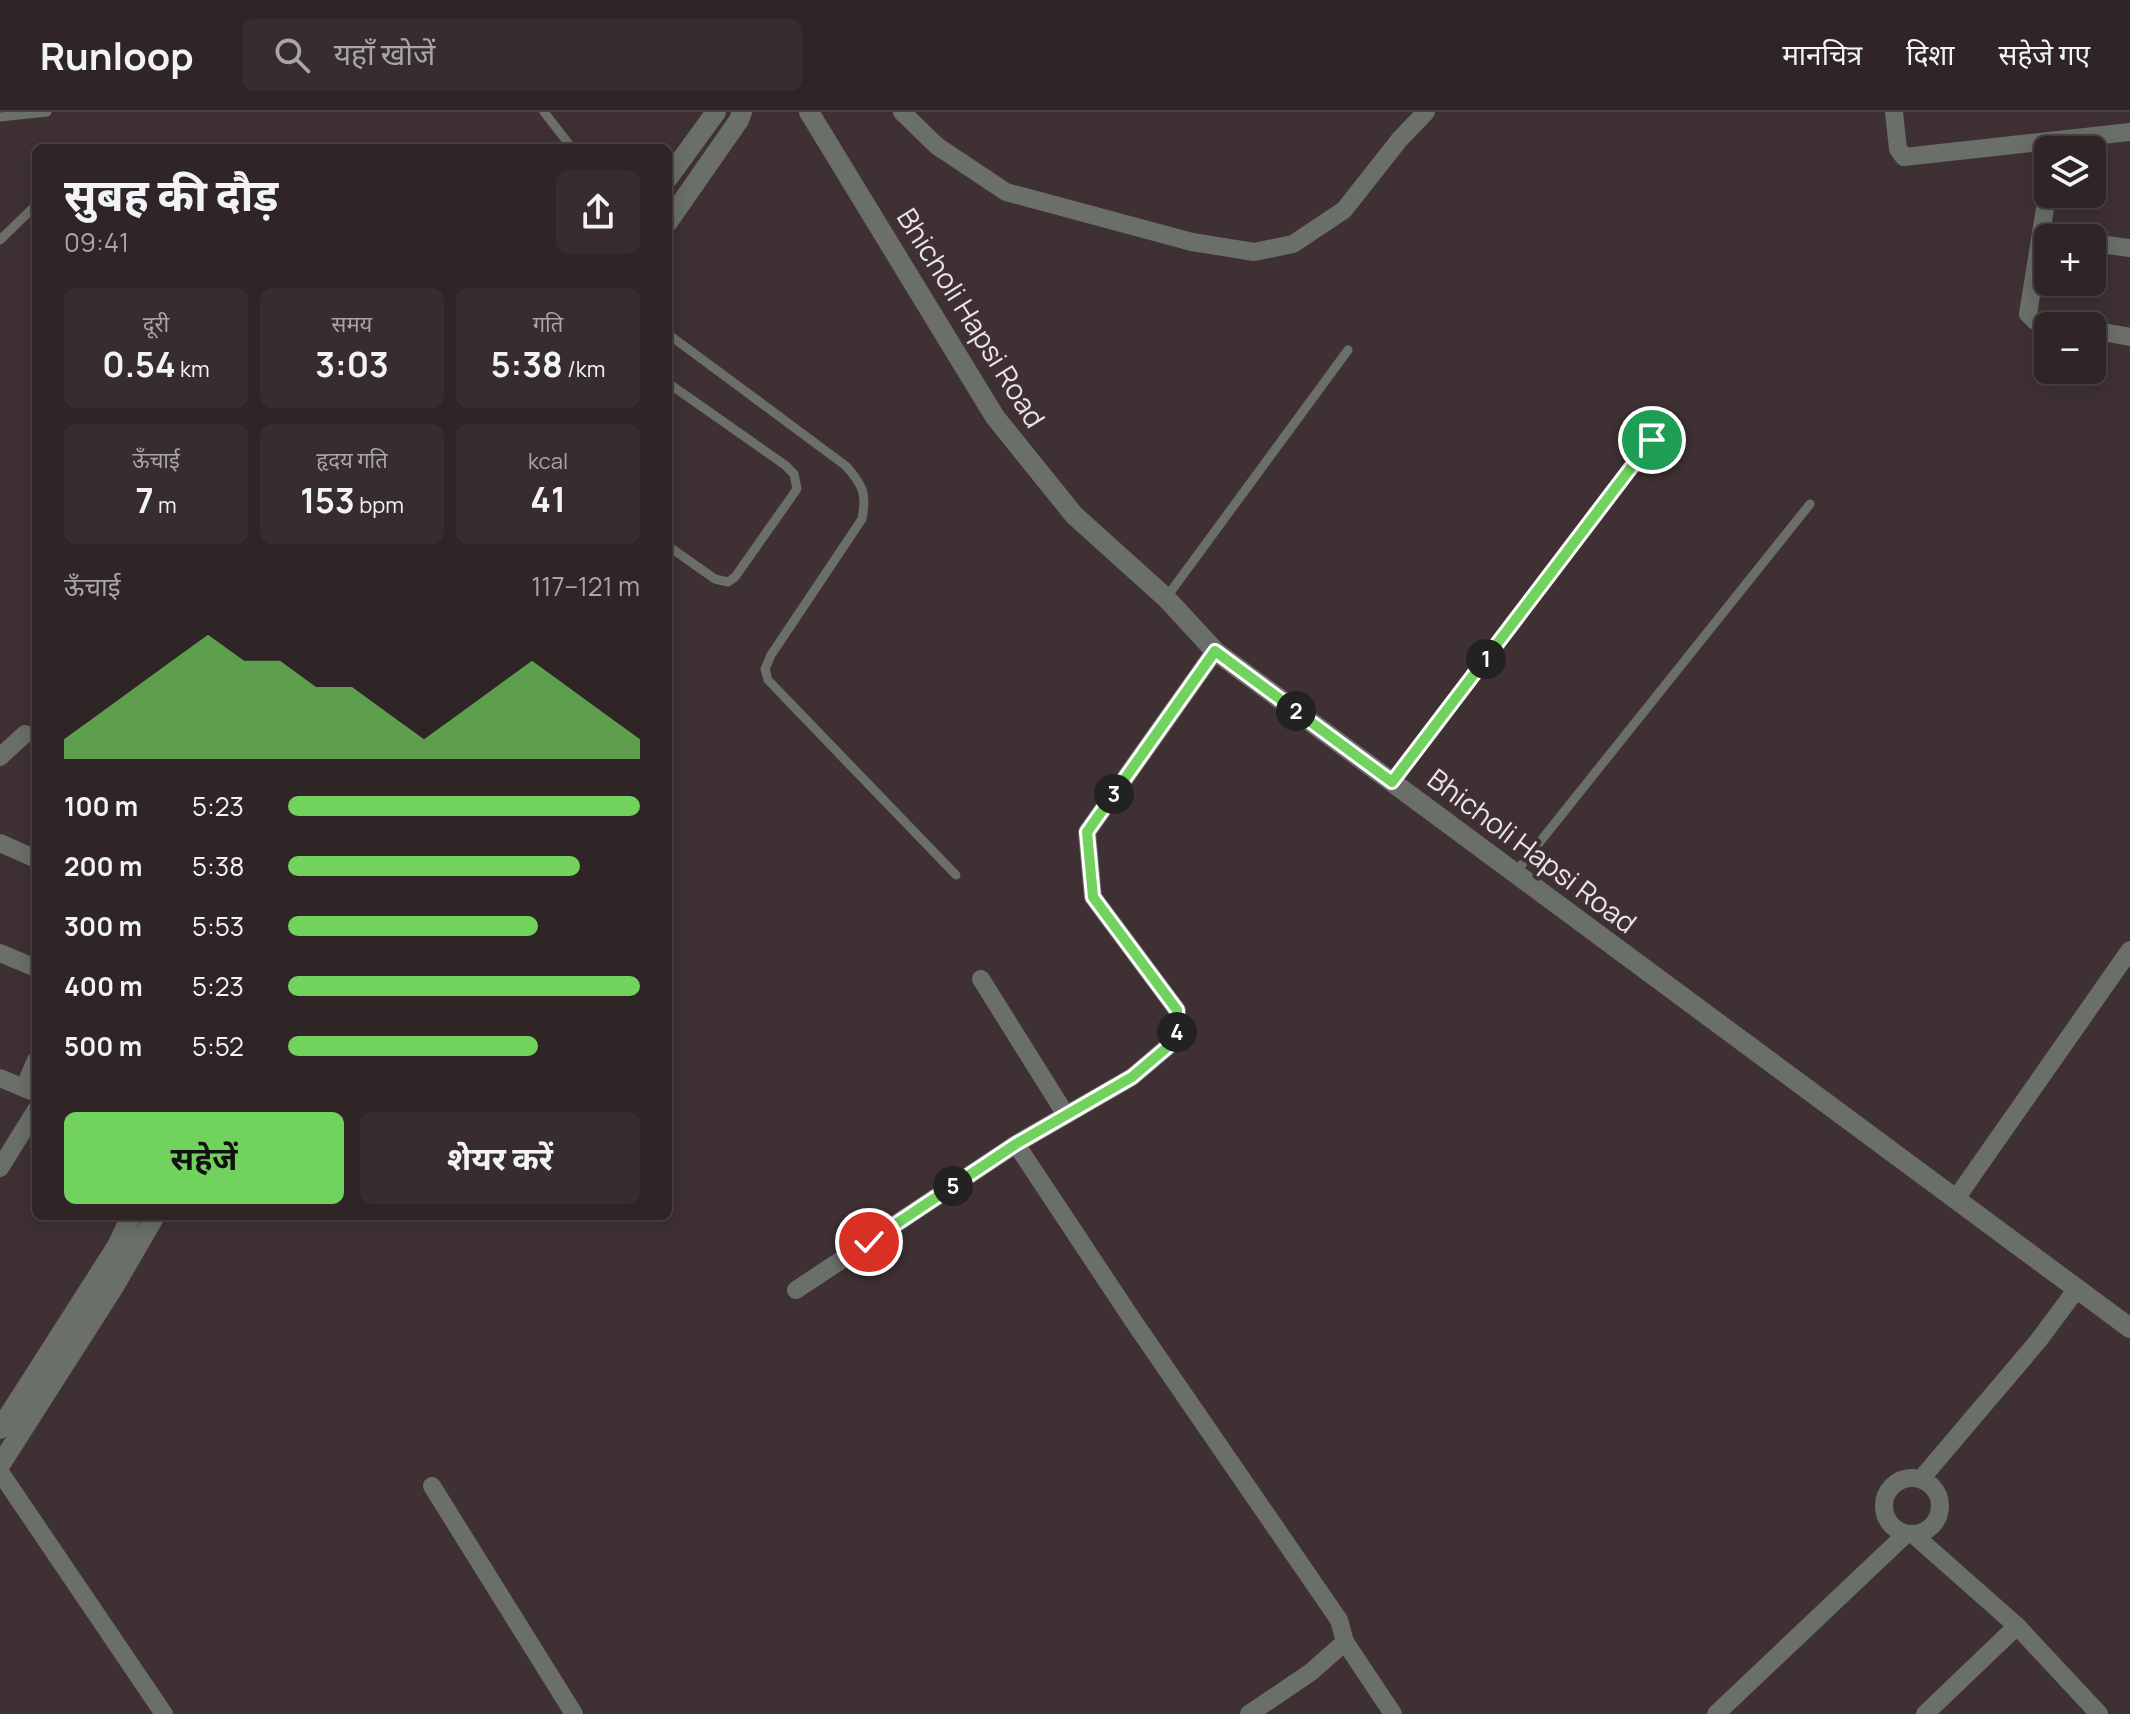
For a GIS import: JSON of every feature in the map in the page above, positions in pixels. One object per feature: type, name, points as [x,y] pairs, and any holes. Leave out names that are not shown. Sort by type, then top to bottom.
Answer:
[{"type":"street","points":[[672,172],[716,112]]},
{"type":"street","points":[[672,216],[742,112]]},
{"type":"street","name":"Bhicholi Hapsi Road","points":[[809,112],[995,417],[1074,515],[1166,598],[1215,651],[2130,1328]]},
{"type":"street","points":[[902,112],[937,146],[1006,192],[1192,242],[1254,252],[1293,244],[1344,210],[1400,139],[1426,112]]},
{"type":"street","points":[[1894,112],[1898,149],[1904,157],[2034,147]]},
{"type":"street","points":[[2106,136],[2129,132],[2125,112]]},
{"type":"street","points":[[2106,245],[2130,248]]},
{"type":"street","points":[[2034,294],[2028,314],[2034,320]]},
{"type":"street","points":[[2106,333],[2130,337]]},
{"type":"street","points":[[796,1290],[1016,1144],[1132,1077],[1178,1038],[1177,1010],[1093,897],[1087,832],[1215,651]]},
{"type":"street","points":[[0,757],[25,734]]},
{"type":"street","points":[[0,843],[32,857]]},
{"type":"street","points":[[1955,1200],[2130,950]]},
{"type":"street","points":[[0,953],[32,966]]},
{"type":"street","points":[[981,979],[1066,1115]]},
{"type":"street","points":[[0,1078],[30,1090]]},
{"type":"street","points":[[0,1168],[32,1116]]},
{"type":"street","points":[[1016,1144],[1339,1620],[1345,1642],[1393,1714]]},
{"type":"street","points":[[0,1429],[117,1246],[129,1220]]},
{"type":"street","points":[[0,1465],[153,1220]]},
{"type":"street","points":[[1921,1479],[2038,1341],[2076,1290]]},
{"type":"street","points":[[0,1472],[164,1714]]},
{"type":"street","points":[[1716,1714],[1910,1534],[1930,1528],[1940,1514],[1939,1497],[1929,1483],[1921,1479],[1903,1480],[1889,1490],[1885,1499],[1886,1516],[1898,1530],[1910,1534],[2017,1626],[2099,1714]]},
{"type":"street","points":[[432,1486],[574,1714]]},
{"type":"street","points":[[1925,1714],[2017,1626]]},
{"type":"street","points":[[1249,1714],[1311,1672],[1345,1642]]},
{"type":"lane","points":[[0,117],[47,112]]},
{"type":"lane","points":[[544,112],[569,144]]},
{"type":"lane","points":[[0,240],[32,209]]},
{"type":"lane","points":[[672,337],[846,466],[858,480],[865,499],[862,519],[771,655],[765,669],[768,680],[956,875]]},
{"type":"lane","points":[[1166,598],[1348,350]]},
{"type":"lane","points":[[672,386],[785,465],[798,482],[797,489],[735,577],[728,582],[715,579],[672,549]]},
{"type":"lane","points":[[1392,782],[1652,440]]},
{"type":"lane","points":[[1515,873],[1810,504]]},
{"type":"route","points":[[869,1242],[1016,1144],[1132,1077],[1178,1038],[1177,1010],[1093,897],[1087,832],[1215,651],[1392,782],[1652,440]]}]
